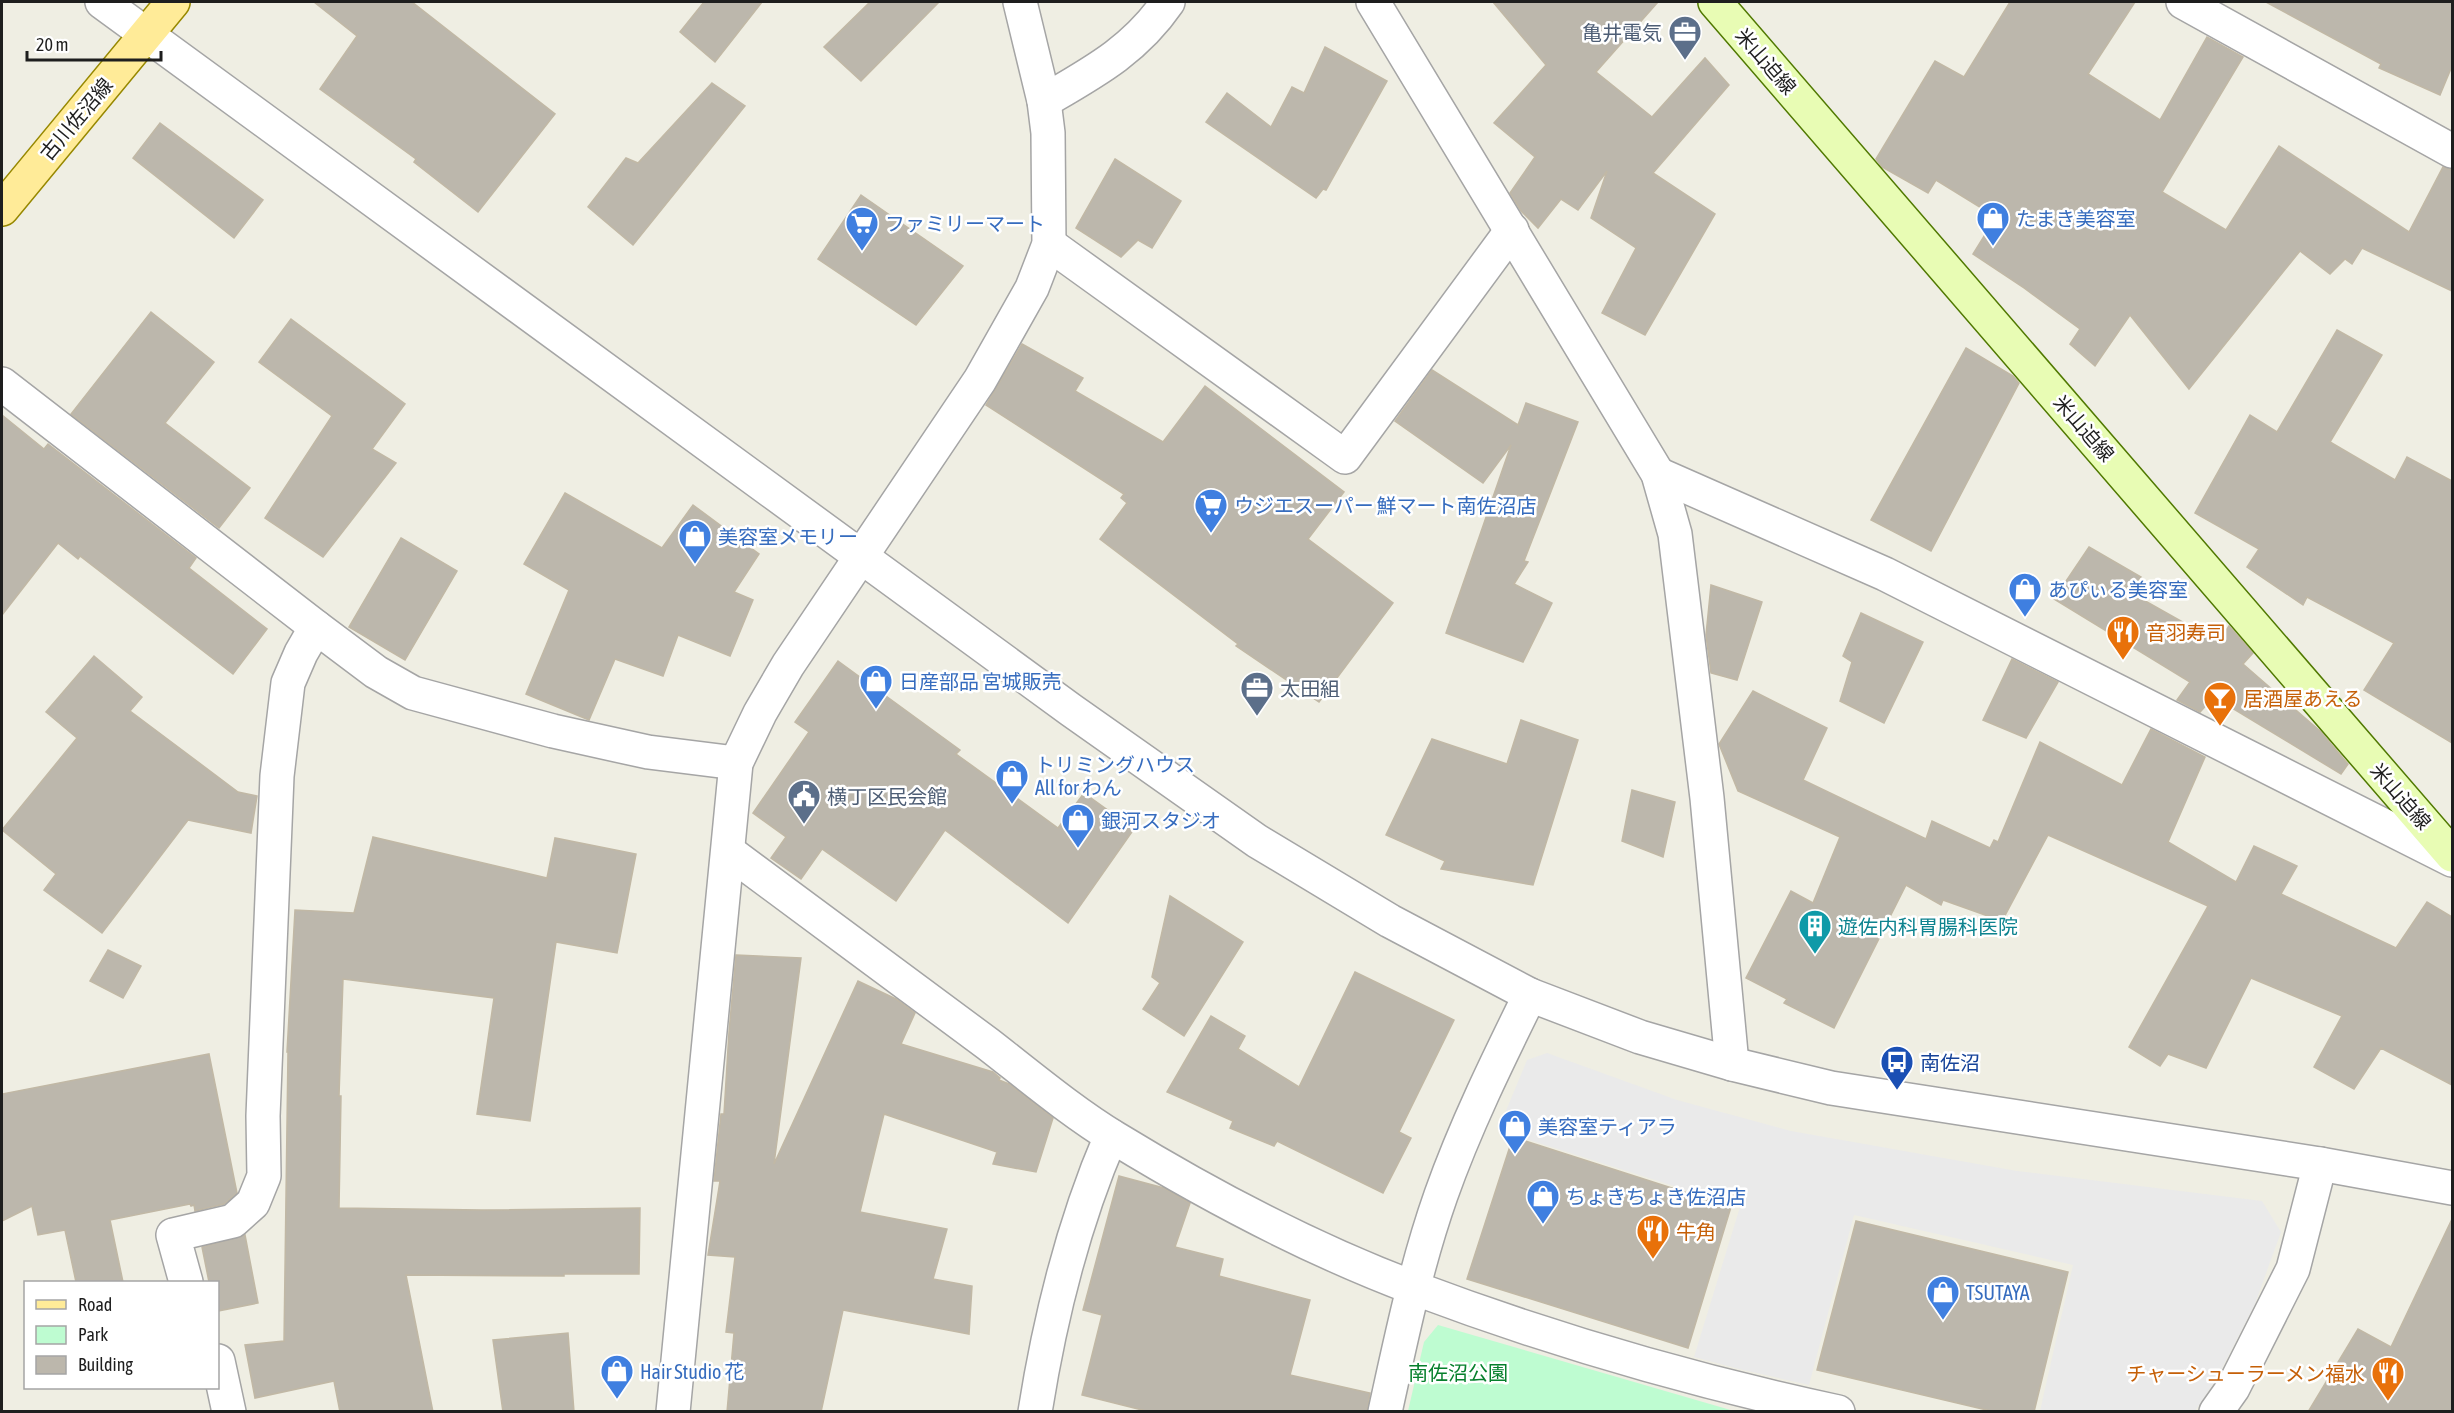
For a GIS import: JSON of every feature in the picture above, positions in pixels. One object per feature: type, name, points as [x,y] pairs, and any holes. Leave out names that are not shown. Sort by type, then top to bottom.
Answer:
[{"type":"main road","name":"古川佐沼線","points":[[2,209],[173,2]]},
{"type":"main road","name":"米山迫線","points":[[1715,2],[2452,855]]},
{"type":"street","points":[[102,2],[1071,710],[1257,841],[1390,921],[1530,995],[1640,1036],[1732,1064],[1831,1088],[1908,1102],[2432,1182],[2452,1188]]},
{"type":"street","points":[[673,1412],[736,763],[760,713],[788,665],[980,380],[1032,288],[1049,244],[1048,133],[1044,101],[1020,2]]},
{"type":"street","points":[[1044,101],[1106,66],[1153,24],[1168,2]]},
{"type":"street","points":[[1372,2],[1658,474],[1675,534],[1707,798],[1732,1064]]},
{"type":"street","points":[[2182,2],[2452,151]]},
{"type":"street","points":[[1049,244],[1345,458],[1512,230]]},
{"type":"street","points":[[2,384],[316,627],[376,672],[413,693],[553,731],[648,752],[736,763]]},
{"type":"street","points":[[1658,474],[1885,574],[2452,860]]},
{"type":"street","points":[[186,1281],[173,1235],[233,1221],[253,1203],[264,1176],[263,1116],[277,776],[288,683],[316,627]]},
{"type":"street","points":[[729,852],[1112,1136],[1218,1198],[1309,1243],[1412,1288],[1527,1328],[1744,1392],[1838,1412]]},
{"type":"street","points":[[1385,1412],[1412,1288],[1441,1194],[1486,1087],[1530,995]]},
{"type":"street","points":[[1035,1412],[1052,1318],[1078,1218],[1112,1136]]},
{"type":"street","points":[[2216,1412],[2233,1388],[2293,1269],[2320,1164]]},
{"type":"street","points":[[219,1365],[230,1412]]},
{"type":"green space","name":"南佐沼公園","points":[[1438,1325],[1734,1411],[1408,1411],[1424,1342]]},
{"type":"shaded area","points":[[1547,1053],[1677,1100],[1791,1131],[2017,1171],[2262,1201],[2281,1232],[2255,1304],[2217,1378],[2195,1411],[2040,1411],[2073,1265],[1854,1215],[1809,1385],[1739,1369],[1694,1357],[1740,1207],[1498,1130],[1527,1060]]},
{"type":"building","points":[[314,2],[412,2],[555,114],[478,212],[414,162],[416,159],[320,89],[357,36]]},
{"type":"building","points":[[704,2],[762,2],[715,62],[680,32]]},
{"type":"building","points":[[870,2],[939,2],[861,81],[824,47]]},
{"type":"building","points":[[1493,2],[1658,2],[1596,72],[1652,117],[1705,58],[1729,85],[1653,173],[1715,214],[1645,335],[1602,313],[1636,248],[1591,218],[1607,171],[1578,210],[1561,199],[1538,228],[1521,211],[1510,193],[1535,157],[1494,123],[1546,65]]},
{"type":"building","points":[[2010,2],[2135,2],[2088,74],[2160,120],[2207,37],[2243,57],[2162,192],[2226,230],[2279,146],[2409,232],[2443,167],[2452,170],[2452,291],[2362,248],[2352,264],[2345,259],[2330,274],[2300,251],[2189,389],[2130,315],[2095,366],[2070,344],[2080,329],[1973,254],[1996,217],[1936,180],[1928,193],[1882,167],[1876,159],[1935,61],[1964,77]]},
{"type":"building","points":[[2266,2],[2452,2],[2452,66],[2440,95],[2379,68],[2381,64]]},
{"type":"building","points":[[1325,47],[1387,81],[1326,190],[1323,189],[1316,198],[1206,122],[1227,93],[1271,127],[1292,87],[1304,93]]},
{"type":"building","points":[[712,83],[745,106],[633,245],[588,207],[626,158],[638,163]]},
{"type":"building","points":[[160,123],[263,200],[234,238],[133,158]]},
{"type":"building","points":[[1115,159],[1181,201],[1152,248],[1138,240],[1121,257],[1076,228]]},
{"type":"building","points":[[861,195],[963,266],[916,325],[818,259]]},
{"type":"building","points":[[151,312],[214,362],[165,423],[250,488],[219,528],[71,414]]},
{"type":"building","points":[[291,319],[405,404],[372,449],[396,463],[323,557],[265,518],[332,416],[259,362]]},
{"type":"building","points":[[2337,330],[2382,355],[2330,442],[2395,480],[2407,457],[2452,481],[2452,743],[2364,690],[2394,643],[2307,597],[2303,605],[2247,567],[2259,549],[2195,513],[2250,415],[2277,432]]},
{"type":"building","points":[[1022,344],[1083,378],[1075,391],[1163,442],[1205,386],[1344,492],[1308,539],[1393,603],[1319,702],[1236,646],[1238,644],[1100,539],[1127,503],[1121,498],[1124,494],[986,405]]},
{"type":"building","points":[[1966,348],[2013,376],[2019,383],[1931,551],[1871,520]]},
{"type":"building","points":[[1432,370],[1518,425],[1526,403],[1578,422],[1524,561],[1528,562],[1514,584],[1552,603],[1523,662],[1446,633],[1511,445],[1483,483],[1395,421]]},
{"type":"building","points":[[2,415],[44,449],[48,444],[196,558],[189,568],[267,629],[233,674],[80,556],[78,559],[58,543],[2,615]]},
{"type":"building","points":[[565,493],[662,548],[693,505],[759,554],[734,592],[753,600],[730,656],[678,635],[663,676],[615,659],[589,720],[526,694],[569,590],[524,564]]},
{"type":"building","points":[[401,538],[457,571],[405,660],[349,627]]},
{"type":"building","points":[[2089,547],[2141,577],[2131,593],[2218,642],[2229,626],[2253,653],[2243,664],[2320,731],[2348,764],[2341,774],[2214,697],[2200,712],[2177,700],[2190,682],[2054,599]]},
{"type":"building","points":[[1711,585],[1762,602],[1737,680],[1711,673],[1706,635]]},
{"type":"building","points":[[1861,613],[1923,642],[1884,723],[1840,701],[1852,662],[1843,656]]},
{"type":"building","points":[[94,656],[142,697],[130,711],[238,792],[257,796],[251,833],[188,820],[102,933],[44,890],[56,874],[2,830],[77,738],[46,712]]},
{"type":"building","points":[[2012,659],[2058,682],[2026,738],[1983,720]]},
{"type":"building","points":[[838,661],[960,750],[956,754],[1058,828],[1084,793],[1134,829],[1068,923],[945,830],[896,901],[822,849],[801,879],[771,858],[786,837],[753,813],[809,732],[795,722]]},
{"type":"building","points":[[1753,691],[1827,728],[1803,780],[1926,839],[1932,821],[1990,848],[1994,840],[1998,842],[2040,742],[2122,785],[2151,729],[2205,757],[2168,842],[2236,882],[2254,846],[2297,866],[2281,894],[2396,948],[2427,902],[2452,917],[2452,1085],[2381,1048],[2354,1089],[2314,1067],[2342,1016],[2251,978],[2206,1068],[2168,1054],[2160,1066],[2129,1047],[2208,906],[2048,835],[2002,921],[1943,900],[1941,905],[1906,885],[1834,1028],[1784,1003],[1787,999],[1746,978],[1791,891],[1813,903],[1840,837],[1738,791],[1719,744]]},
{"type":"building","points":[[1521,720],[1578,740],[1533,885],[1441,869],[1445,861],[1386,835],[1432,739],[1507,764]]},
{"type":"building","points":[[1632,790],[1675,802],[1663,857],[1622,841]]},
{"type":"building","points":[[373,837],[547,878],[555,838],[636,854],[617,953],[556,942],[530,1121],[477,1114],[494,998],[343,979],[339,1096],[341,1096],[339,1208],[482,1210],[640,1208],[639,1274],[406,1275],[433,1412],[340,1412],[334,1381],[255,1398],[245,1345],[284,1341],[287,1052],[295,910],[354,913]]},
{"type":"building","points":[[1170,896],[1243,942],[1184,1036],[1143,1009],[1160,983],[1152,977]]},
{"type":"building","points":[[108,950],[141,966],[123,998],[90,981]]},
{"type":"building","points":[[736,955],[801,958],[774,1164],[858,981],[896,999],[915,1013],[901,1044],[993,1072],[1000,1078],[999,1080],[1009,1084],[1053,1118],[1036,1172],[993,1164],[997,1152],[884,1114],[860,1212],[947,1229],[933,1279],[972,1286],[969,1334],[843,1310],[821,1412],[727,1412],[734,1333],[726,1332],[735,1257],[708,1255],[720,1181],[714,1181],[721,1114],[724,1114]]},
{"type":"building","points":[[1355,972],[1454,1020],[1399,1132],[1411,1138],[1383,1193],[1277,1141],[1274,1146],[1230,1128],[1233,1121],[1167,1092],[1211,1016],[1245,1036],[1238,1049],[1299,1087]]},
{"type":"building","points":[[209,1054],[237,1193],[224,1204],[195,1211],[194,1205],[190,1204],[110,1220],[123,1281],[76,1281],[65,1230],[38,1235],[32,1206],[2,1221],[2,1094]]},
{"type":"building","points":[[1513,1137],[1731,1207],[1688,1348],[1467,1279]]},
{"type":"building","points":[[1119,1176],[1164,1188],[1190,1203],[1175,1247],[1223,1259],[1219,1276],[1310,1300],[1290,1375],[1370,1393],[1367,1412],[1150,1412],[1082,1395],[1102,1315],[1083,1310]]},
{"type":"building","points":[[2452,1219],[2452,1412],[2308,1412],[2358,1329],[2391,1347]]},
{"type":"building","name":"TSUTAYA","points":[[1856,1221],[2068,1272],[2034,1412],[1995,1412],[1817,1370]]},
{"type":"building","points":[[245,1235],[258,1303],[219,1311],[219,1281],[209,1281],[202,1247]]},
{"type":"building","points":[[568,1333],[574,1412],[503,1412],[493,1340]]},
{"type":"place","name":"亀井電気","points":[[1685,61]]},
{"type":"place","name":"たまき美容室","points":[[1993,247]]},
{"type":"place","name":"ファミリーマート","points":[[862,252]]},
{"type":"place","name":"ウジエスーパー 鮮マート南佐沼店","points":[[1211,534]]},
{"type":"place","name":"美容室メモリー","points":[[695,565]]},
{"type":"place","name":"あぴぃる美容室","points":[[2025,618]]},
{"type":"place","name":"音羽寿司","points":[[2123,661]]},
{"type":"place","name":"日産部品 宮城販売","points":[[876,710]]},
{"type":"place","name":"太田組","points":[[1257,717]]},
{"type":"place","name":"居酒屋あえる","points":[[2220,727]]},
{"type":"place","name":"トリミングハウス All for わん","points":[[1012,805]]},
{"type":"place","name":"横丁区民会館","points":[[804,825]]},
{"type":"place","name":"銀河スタジオ","points":[[1078,849]]},
{"type":"place","name":"遊佐内科胃腸科医院","points":[[1815,955]]},
{"type":"place","name":"南佐沼","points":[[1897,1091]]},
{"type":"place","name":"美容室ティアラ","points":[[1515,1155]]},
{"type":"place","name":"ちょきちょき佐沼店","points":[[1543,1225]]},
{"type":"place","name":"牛角","points":[[1653,1260]]},
{"type":"place","name":"TSUTAYA","points":[[1943,1321]]},
{"type":"place","name":"Hair Studio 花","points":[[617,1400]]},
{"type":"place","name":"チャーシューラーメン福水","points":[[2388,1402]]}]
